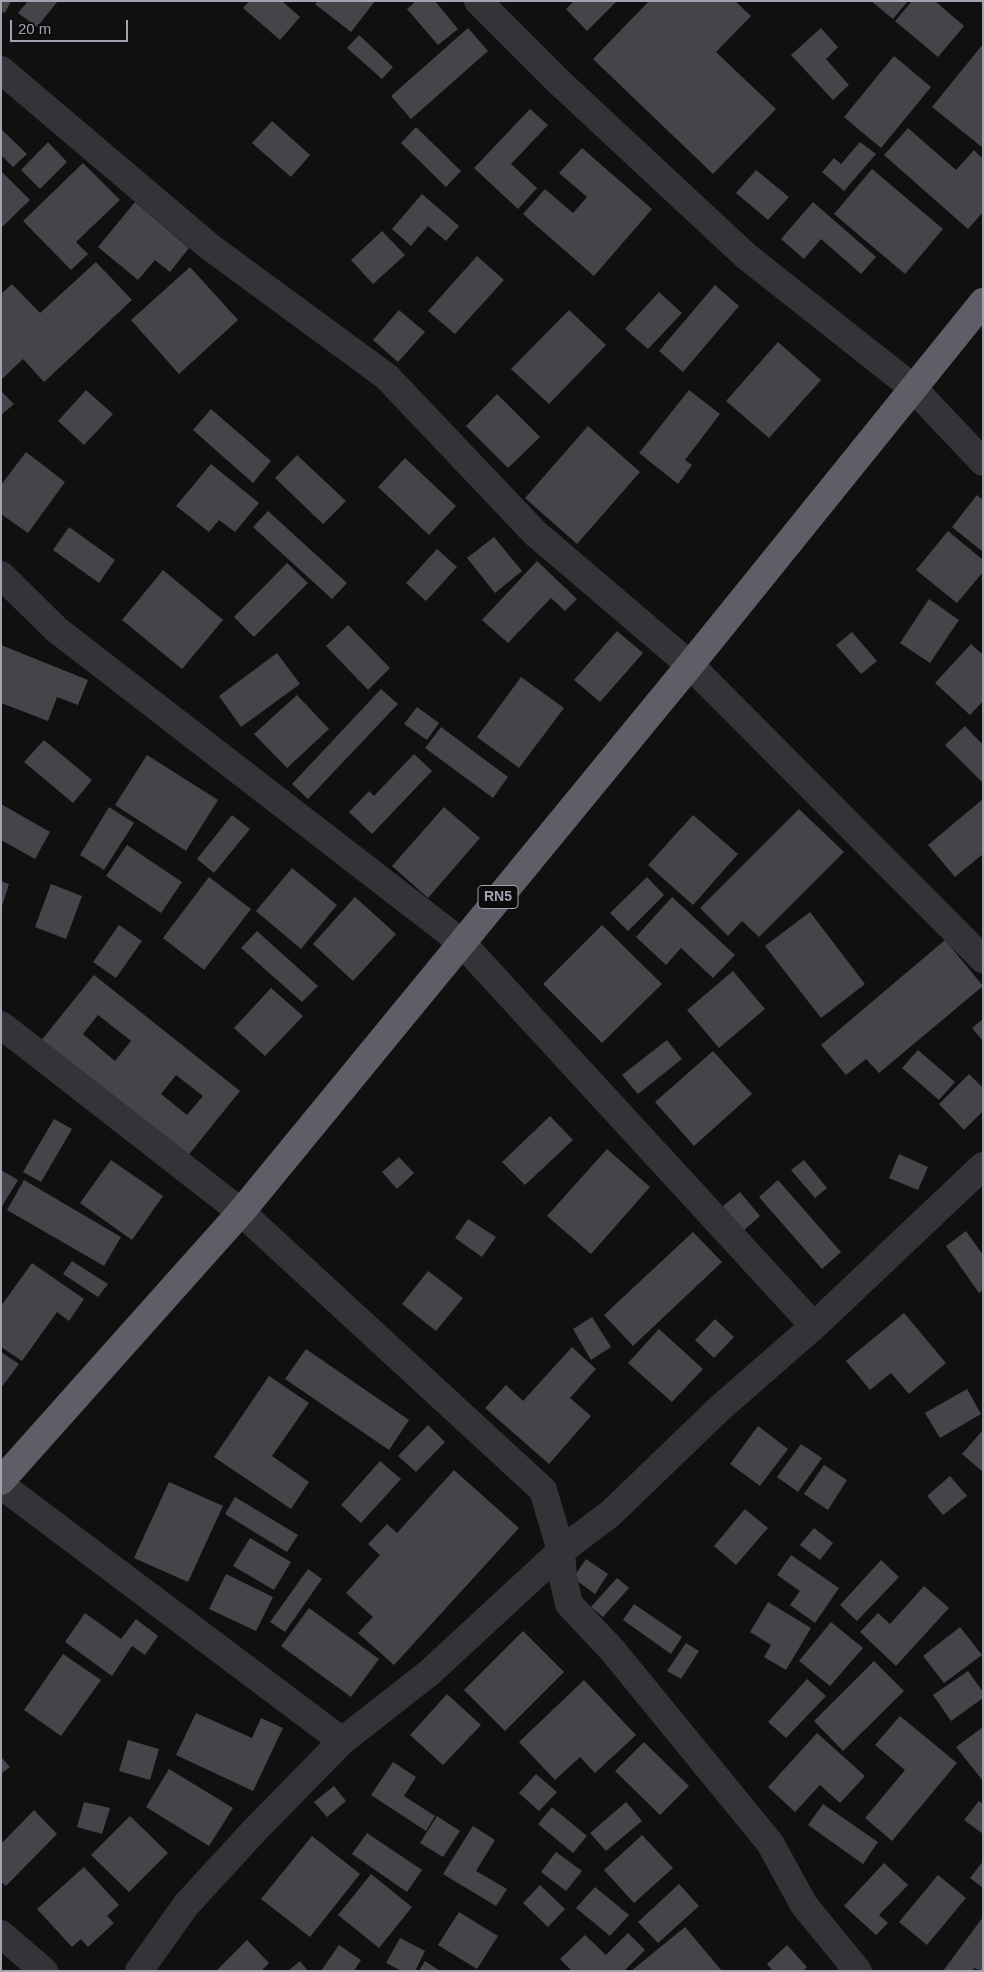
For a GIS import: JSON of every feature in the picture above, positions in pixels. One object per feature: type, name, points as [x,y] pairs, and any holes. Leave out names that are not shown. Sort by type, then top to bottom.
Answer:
[{"type":"highway","name":"RN5","points":[[1,1480],[241,1212],[690,665],[912,387],[983,302]]},
{"type":"street","points":[[478,1],[558,81],[746,256],[912,387],[983,462]]},
{"type":"street","points":[[1,70],[210,247],[386,377],[535,533],[690,665],[983,959]]},
{"type":"street","points":[[1,575],[57,630],[461,942],[814,1326]]},
{"type":"street","points":[[1,1025],[241,1212],[542,1490],[561,1551],[563,1578],[569,1604],[612,1651],[770,1843],[804,1905],[858,1971]]},
{"type":"street","points":[[139,1971],[186,1905],[254,1831],[342,1741],[429,1673],[561,1551],[611,1513],[720,1408],[814,1326],[983,1166]]},
{"type":"street","points":[[1,1485],[342,1741]]},
{"type":"street","points":[[1,1934],[44,1971]]},
{"type":"building","points":[[1,1],[11,1],[5,13],[1,11]]},
{"type":"building","points":[[28,1],[58,1],[37,27],[18,13]]},
{"type":"building","points":[[249,1],[282,1],[300,17],[280,40],[243,8]]},
{"type":"building","points":[[318,1],[375,1],[351,32],[315,4]]},
{"type":"building","points":[[416,1],[435,1],[458,29],[438,45],[407,9]]},
{"type":"building","points":[[574,1],[617,1],[587,31],[566,9]]},
{"type":"building","points":[[649,1],[735,1],[751,16],[716,52],[776,109],[713,174],[593,59]]},
{"type":"building","points":[[871,1],[908,1],[893,19]]},
{"type":"building","points":[[912,1],[935,1],[964,26],[938,57],[895,21]]},
{"type":"building","points":[[468,28],[488,51],[411,119],[391,96]]},
{"type":"building","points":[[821,28],[838,47],[826,59],[849,85],[833,100],[791,55]]},
{"type":"building","points":[[359,35],[393,67],[382,79],[347,48]]},
{"type":"building","points":[[983,44],[983,148],[932,107]]},
{"type":"building","points":[[894,56],[931,87],[881,148],[844,117]]},
{"type":"building","points":[[530,109],[548,125],[511,164],[537,188],[518,209],[474,168]]},
{"type":"building","points":[[272,121],[310,155],[291,177],[252,143]]},
{"type":"building","points":[[416,127],[461,171],[446,187],[401,143]]},
{"type":"building","points":[[908,128],[956,170],[974,150],[983,159],[983,212],[968,229],[884,155]]},
{"type":"building","points":[[1,129],[27,154],[13,167],[1,155]]},
{"type":"building","points":[[48,142],[67,162],[40,189],[21,170]]},
{"type":"building","points":[[860,142],[876,154],[844,191],[822,172],[834,158],[841,164]]},
{"type":"building","points":[[582,148],[652,209],[594,276],[523,214],[545,189],[573,213],[587,197],[559,173]]},
{"type":"building","points":[[83,163],[120,200],[76,242],[88,254],[71,270],[23,221]]},
{"type":"building","points":[[872,169],[943,229],[905,274],[834,214]]},
{"type":"building","points":[[756,170],[789,197],[768,220],[736,193]]},
{"type":"building","points":[[1,171],[30,200],[1,228]]},
{"type":"building","points":[[422,194],[459,226],[446,241],[428,226],[411,246],[392,229]]},
{"type":"building","points":[[135,202],[189,248],[170,272],[155,260],[138,280],[98,247]]},
{"type":"building","points":[[813,202],[876,257],[861,274],[821,239],[804,259],[781,239]]},
{"type":"building","points":[[382,231],[405,255],[373,284],[351,260]]},
{"type":"building","points":[[477,256],[504,280],[455,334],[428,311]]},
{"type":"building","points":[[96,262],[132,300],[44,382],[23,359],[1,380],[1,294],[12,284],[40,313]]},
{"type":"building","points":[[190,267],[238,320],[179,374],[131,320]]},
{"type":"building","points":[[715,285],[739,306],[683,372],[659,351]]},
{"type":"building","points":[[659,292],[682,313],[648,349],[625,329]]},
{"type":"building","points":[[399,310],[425,332],[398,362],[373,340]]},
{"type":"building","points":[[569,310],[606,345],[549,404],[511,369]]},
{"type":"building","points":[[778,342],[821,380],[769,438],[726,401]]},
{"type":"building","points":[[86,390],[113,414],[84,445],[58,421]]},
{"type":"building","points":[[689,390],[720,414],[685,460],[692,465],[678,484],[639,453]]},
{"type":"building","points":[[1,391],[14,404],[1,415]]},
{"type":"building","points":[[497,394],[540,437],[508,468],[466,426]]},
{"type":"building","points":[[211,409],[271,461],[253,483],[193,430]]},
{"type":"building","points":[[588,426],[640,472],[577,544],[525,498]]},
{"type":"building","points":[[26,452],[65,482],[28,533],[1,514],[1,485]]},
{"type":"building","points":[[297,455],[346,501],[323,524],[275,478]]},
{"type":"building","points":[[405,458],[456,506],[429,535],[378,487]]},
{"type":"building","points":[[211,464],[259,503],[235,532],[219,520],[209,532],[176,506]]},
{"type":"building","points":[[977,495],[983,500],[983,552],[952,527]]},
{"type":"building","points":[[268,511],[347,583],[332,599],[253,527]]},
{"type":"building","points":[[69,527],[115,560],[99,583],[53,550]]},
{"type":"building","points":[[948,531],[983,560],[983,572],[957,603],[916,570]]},
{"type":"building","points":[[494,537],[522,571],[495,593],[467,558]]},
{"type":"building","points":[[437,549],[457,567],[426,601],[406,583]]},
{"type":"building","points":[[537,561],[577,599],[565,611],[551,598],[508,643],[482,620]]},
{"type":"building","points":[[287,563],[308,583],[254,637],[234,617]]},
{"type":"building","points":[[163,570],[223,620],[182,669],[122,620]]},
{"type":"building","points":[[929,599],[959,620],[930,663],[900,643]]},
{"type":"building","points":[[348,625],[390,668],[368,690],[326,646]]},
{"type":"building","points":[[617,631],[643,653],[600,702],[574,680]]},
{"type":"building","points":[[852,632],[877,661],[861,674],[836,645]]},
{"type":"building","points":[[971,644],[983,655],[983,701],[970,715],[935,683]]},
{"type":"building","points":[[1,645],[88,680],[78,705],[57,697],[48,721],[1,703]]},
{"type":"building","points":[[277,653],[300,684],[241,727],[219,696]]},
{"type":"building","points":[[521,677],[564,708],[519,768],[477,737]]},
{"type":"building","points":[[381,689],[398,704],[308,799],[292,784]]},
{"type":"building","points":[[297,695],[329,729],[287,768],[254,734]]},
{"type":"building","points":[[417,707],[439,723],[427,740],[404,724]]},
{"type":"building","points":[[965,726],[983,745],[983,783],[945,745]]},
{"type":"building","points":[[441,727],[508,777],[493,798],[425,748]]},
{"type":"building","points":[[44,740],[92,780],[73,803],[24,762]]},
{"type":"building","points":[[414,754],[432,771],[372,834],[349,812],[369,791],[374,796]]},
{"type":"building","points":[[147,755],[218,800],[186,851],[115,805]]},
{"type":"building","points":[[983,799],[983,854],[955,877],[928,845]]},
{"type":"building","points":[[1,804],[50,832],[35,859],[1,840]]},
{"type":"building","points":[[109,807],[134,823],[104,870],[80,855]]},
{"type":"building","points":[[444,807],[480,838],[428,898],[392,866]]},
{"type":"building","points":[[799,809],[844,852],[759,937],[742,921],[728,936],[700,908]]},
{"type":"building","points":[[232,815],[250,829],[214,873],[197,859]]},
{"type":"building","points":[[693,815],[738,854],[693,905],[648,865]]},
{"type":"building","points":[[127,845],[182,882],[161,913],[106,876]]},
{"type":"building","points":[[292,868],[337,905],[301,949],[256,911]]},
{"type":"building","points":[[209,877],[251,909],[204,970],[163,938]]},
{"type":"building","points":[[647,877],[664,895],[628,931],[610,913]]},
{"type":"building","points":[[1,881],[9,884],[2,906],[1,906]]},
{"type":"building","points":[[51,884],[82,896],[66,939],[35,927]]},
{"type":"building","points":[[355,897],[396,934],[353,981],[313,944]]},
{"type":"building","points":[[672,897],[735,955],[713,978],[681,948],[666,965],[636,937]]},
{"type":"building","points":[[810,912],[865,984],[821,1018],[765,946]]},
{"type":"building","points":[[119,925],[142,941],[116,978],[93,962]]},
{"type":"building","points":[[602,925],[662,984],[602,1043],[543,984]]},
{"type":"building","points":[[257,931],[318,986],[302,1002],[241,948]]},
{"type":"building","points":[[945,940],[983,986],[879,1073],[866,1059],[846,1075],[821,1045]]},
{"type":"building","points":[[733,971],[765,1009],[719,1048],[687,1010]]},
{"type":"building","points":[[94,975],[240,1091],[186,1158],[40,1042]],"holes":[[[98,1015],[131,1041],[115,1061],[83,1034]],[[176,1075],[203,1096],[187,1115],[161,1094]]]},
{"type":"building","points":[[271,988],[303,1016],[265,1056],[234,1028]]},
{"type":"building","points":[[983,1019],[983,1041],[972,1028]]},
{"type":"building","points":[[667,1040],[682,1059],[638,1094],[622,1075]]},
{"type":"building","points":[[918,1050],[955,1082],[939,1100],[902,1068]]},
{"type":"building","points":[[713,1051],[752,1094],[694,1146],[655,1102]]},
{"type":"building","points":[[969,1074],[983,1088],[983,1111],[964,1130],[939,1104]]},
{"type":"building","points":[[550,1116],[573,1140],[525,1185],[502,1162]]},
{"type":"building","points":[[54,1119],[72,1129],[41,1182],[23,1172]]},
{"type":"building","points":[[607,1149],[650,1187],[591,1254],[547,1216]]},
{"type":"building","points":[[899,1154],[928,1167],[918,1190],[889,1178]]},
{"type":"building","points":[[399,1157],[414,1173],[397,1189],[382,1172]]},
{"type":"building","points":[[111,1160],[163,1196],[132,1240],[80,1203]]},
{"type":"building","points":[[804,1160],[827,1188],[815,1198],[791,1170]]},
{"type":"building","points":[[1,1170],[18,1180],[1,1208]]},
{"type":"building","points":[[24,1180],[121,1237],[104,1266],[7,1210]]},
{"type":"building","points":[[778,1180],[841,1252],[822,1269],[759,1197]]},
{"type":"building","points":[[740,1192],[760,1216],[743,1231],[723,1206]]},
{"type":"building","points":[[468,1219],[496,1237],[482,1257],[455,1238]]},
{"type":"building","points":[[966,1231],[983,1255],[983,1290],[979,1293],[946,1246]]},
{"type":"building","points":[[693,1232],[722,1262],[633,1346],[604,1315]]},
{"type":"building","points":[[72,1261],[108,1284],[98,1297],[63,1274]]},
{"type":"building","points":[[32,1263],[84,1299],[69,1321],[57,1312],[22,1361],[1,1347],[1,1306]]},
{"type":"building","points":[[428,1271],[463,1298],[436,1331],[402,1304]]},
{"type":"building","points":[[904,1313],[946,1363],[909,1394],[891,1373],[870,1390],[846,1361]]},
{"type":"building","points":[[592,1317],[611,1347],[591,1360],[573,1329]]},
{"type":"building","points":[[715,1319],[734,1337],[714,1358],[695,1340]]},
{"type":"building","points":[[659,1329],[703,1369],[672,1402],[628,1363]]},
{"type":"building","points":[[572,1347],[596,1369],[570,1398],[591,1416],[549,1464],[485,1408],[506,1385],[523,1401]]},
{"type":"building","points":[[306,1349],[409,1420],[389,1450],[285,1379]]},
{"type":"building","points":[[1,1352],[19,1364],[1,1388]]},
{"type":"building","points":[[269,1376],[309,1403],[272,1456],[309,1482],[291,1509],[214,1457]]},
{"type":"building","points":[[967,1389],[981,1414],[940,1438],[925,1413]]},
{"type":"building","points":[[428,1425],[445,1442],[416,1472],[398,1456]]},
{"type":"building","points":[[758,1426],[788,1449],[760,1486],[730,1464]]},
{"type":"building","points":[[983,1430],[983,1472],[962,1454]]},
{"type":"building","points":[[801,1444],[822,1458],[798,1492],[777,1477]]},
{"type":"building","points":[[380,1461],[401,1479],[361,1523],[341,1505]]},
{"type":"building","points":[[824,1465],[847,1480],[828,1510],[804,1494]]},
{"type":"building","points":[[454,1470],[519,1528],[394,1665],[358,1633],[373,1617],[346,1593],[380,1555],[368,1544],[387,1524],[397,1533]]},
{"type":"building","points":[[950,1476],[967,1496],[943,1515],[927,1496]]},
{"type":"building","points":[[169,1482],[223,1506],[188,1582],[134,1558]]},
{"type":"building","points":[[235,1497],[298,1535],[287,1552],[225,1514]]},
{"type":"building","points":[[745,1509],[768,1528],[736,1565],[714,1546]]},
{"type":"building","points":[[814,1528],[833,1543],[820,1560],[800,1545]]},
{"type":"building","points":[[250,1538],[291,1562],[274,1590],[233,1566]]},
{"type":"building","points":[[791,1555],[839,1588],[815,1623],[790,1605],[800,1591],[777,1575]]},
{"type":"building","points":[[586,1559],[608,1574],[595,1594],[573,1578]]},
{"type":"building","points":[[881,1560],[899,1577],[857,1621],[840,1605]]},
{"type":"building","points":[[308,1569],[322,1579],[285,1632],[270,1622]]},
{"type":"building","points":[[226,1574],[273,1597],[256,1631],[209,1609]]},
{"type":"building","points":[[617,1578],[629,1588],[603,1617],[591,1607]]},
{"type":"building","points":[[924,1586],[949,1608],[896,1666],[860,1632],[878,1613],[890,1624]]},
{"type":"building","points":[[768,1602],[811,1628],[786,1670],[764,1657],[771,1645],[750,1632]]},
{"type":"building","points":[[634,1604],[682,1637],[671,1654],[623,1620]]},
{"type":"building","points":[[309,1608],[379,1659],[351,1697],[281,1646]]},
{"type":"building","points":[[85,1613],[121,1639],[136,1619],[158,1636],[145,1655],[132,1646],[112,1676],[65,1642]]},
{"type":"building","points":[[831,1622],[863,1648],[830,1686],[799,1661]]},
{"type":"building","points":[[960,1627],[982,1655],[944,1683],[923,1656]]},
{"type":"building","points":[[523,1631],[564,1672],[505,1731],[464,1690]]},
{"type":"building","points":[[686,1643],[699,1651],[681,1679],[667,1671]]},
{"type":"building","points":[[63,1654],[101,1680],[61,1736],[24,1710]]},
{"type":"building","points":[[874,1661],[904,1691],[843,1751],[814,1721]]},
{"type":"building","points":[[968,1671],[983,1692],[983,1698],[951,1721],[933,1695]]},
{"type":"building","points":[[807,1679],[826,1696],[786,1738],[768,1722]]},
{"type":"building","points":[[584,1680],[636,1735],[595,1773],[580,1757],[555,1780],[519,1742]]},
{"type":"building","points":[[447,1694],[481,1725],[443,1765],[410,1735]]},
{"type":"building","points":[[196,1713],[252,1738],[261,1718],[283,1728],[253,1791],[176,1755]]},
{"type":"building","points":[[900,1716],[957,1763],[892,1841],[865,1818],[905,1770],[875,1745]]},
{"type":"building","points":[[983,1727],[983,1781],[956,1747]]},
{"type":"building","points":[[817,1733],[865,1776],[840,1803],[820,1785],[795,1812],[768,1787]]},
{"type":"building","points":[[128,1740],[159,1749],[150,1780],[119,1771]]},
{"type":"building","points":[[644,1742],[689,1786],[660,1815],[615,1771]]},
{"type":"building","points":[[1,1757],[10,1767],[1,1774]]},
{"type":"building","points":[[393,1762],[416,1777],[404,1796],[435,1816],[426,1831],[371,1795]]},
{"type":"building","points":[[169,1769],[233,1808],[209,1846],[146,1807]]},
{"type":"building","points":[[536,1774],[557,1792],[539,1811],[519,1793]]},
{"type":"building","points":[[334,1786],[346,1801],[327,1817],[314,1802]]},
{"type":"building","points":[[979,1801],[983,1804],[983,1834],[964,1820]]},
{"type":"building","points":[[84,1802],[110,1808],[102,1834],[77,1827]]},
{"type":"building","points":[[626,1802],[642,1821],[606,1851],[590,1833]]},
{"type":"building","points":[[823,1804],[878,1842],[863,1864],[808,1825]]},
{"type":"building","points":[[552,1807],[587,1836],[573,1853],[538,1824]]},
{"type":"building","points":[[34,1810],[57,1834],[6,1886],[1,1882],[1,1844]]},
{"type":"building","points":[[130,1816],[168,1853],[129,1892],[91,1855]]},
{"type":"building","points":[[437,1816],[460,1831],[443,1857],[420,1843]]},
{"type":"building","points":[[473,1826],[495,1840],[476,1871],[507,1889],[496,1906],[443,1874]]},
{"type":"building","points":[[367,1833],[422,1870],[407,1892],[352,1854]]},
{"type":"building","points":[[642,1835],[673,1868],[634,1903],[604,1870]]},
{"type":"building","points":[[312,1836],[360,1874],[310,1937],[261,1899]]},
{"type":"building","points":[[556,1852],[582,1871],[566,1891],[541,1872]]},
{"type":"building","points":[[983,1861],[983,1888],[970,1878]]},
{"type":"building","points":[[884,1863],[908,1885],[879,1915],[888,1923],[876,1935],[844,1906]]},
{"type":"building","points":[[84,1867],[119,1905],[107,1916],[114,1923],[88,1947],[81,1939],[72,1947],[37,1909]]},
{"type":"building","points":[[371,1874],[412,1907],[379,1948],[338,1915]]},
{"type":"building","points":[[938,1875],[966,1898],[927,1945],[899,1922]]},
{"type":"building","points":[[679,1884],[699,1906],[658,1943],[638,1922]]},
{"type":"building","points":[[540,1885],[565,1909],[548,1927],[523,1903]]},
{"type":"building","points":[[595,1887],[629,1915],[610,1936],[576,1908]]},
{"type":"building","points":[[459,1912],[498,1936],[477,1969],[438,1945]]},
{"type":"building","points":[[983,1917],[983,1971],[974,1968],[972,1971],[943,1971]]},
{"type":"building","points":[[685,1927],[722,1971],[631,1971]]},
{"type":"building","points":[[628,1933],[645,1950],[624,1971],[572,1971],[560,1959],[585,1935],[606,1955]]},
{"type":"building","points":[[400,1938],[425,1951],[415,1971],[402,1971],[386,1963]]},
{"type":"building","points":[[247,1940],[269,1963],[261,1971],[216,1971]]},
{"type":"building","points":[[339,1945],[361,1960],[354,1971],[321,1971]]},
{"type":"building","points":[[787,1945],[807,1967],[803,1971],[773,1971],[767,1964]]},
{"type":"building","points":[[300,1961],[308,1971],[288,1971]]},
{"type":"building","points":[[425,1961],[440,1971],[419,1971]]}]
